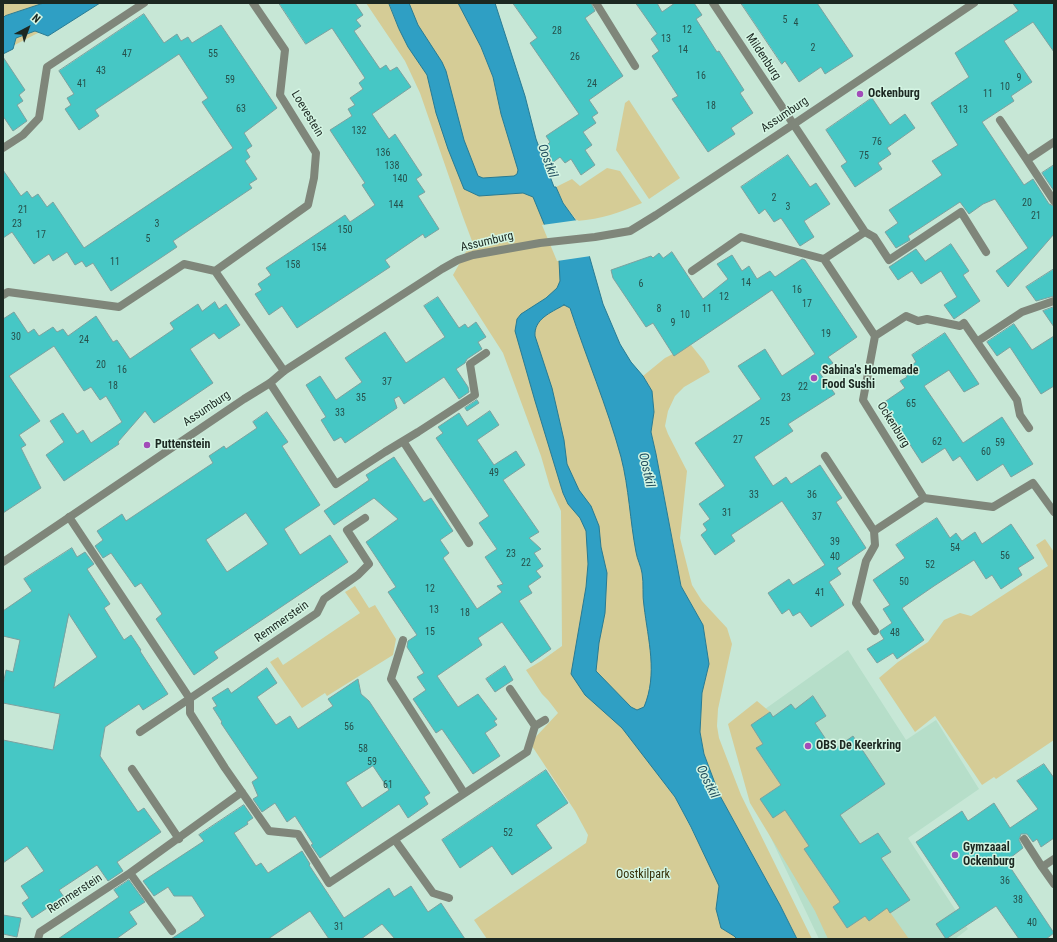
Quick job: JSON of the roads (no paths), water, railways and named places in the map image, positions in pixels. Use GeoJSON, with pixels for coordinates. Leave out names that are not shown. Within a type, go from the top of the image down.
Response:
{"type":"FeatureCollection","features":[{"type":"Feature","properties":{"kind":"street"},"geometry":{"type":"LineString","coordinates":[[3,148],[23,135],[39,118],[47,67],[144,3]]}},
{"type":"Feature","properties":{"kind":"street","name":"Loevestein"},"geometry":{"type":"LineString","coordinates":[[215,271],[308,206],[314,178],[316,153],[280,95],[285,50],[253,3]]}},
{"type":"Feature","properties":{"kind":"street"},"geometry":{"type":"LineString","coordinates":[[596,3],[635,66]]}},
{"type":"Feature","properties":{"kind":"street","name":"Mildenburg"},"geometry":{"type":"LineString","coordinates":[[712,3],[794,124]]}},
{"type":"Feature","properties":{"kind":"street","name":"Assumburg"},"geometry":{"type":"LineString","coordinates":[[3,562],[270,383],[284,371],[415,285],[451,264],[473,255],[540,243],[595,237],[630,231],[794,124],[974,3]]}},
{"type":"Feature","properties":{"kind":"street"},"geometry":{"type":"LineString","coordinates":[[1000,120],[1054,201]]}},
{"type":"Feature","properties":{"kind":"street"},"geometry":{"type":"LineString","coordinates":[[794,124],[865,232],[874,237],[889,260],[961,212],[986,252]]}},
{"type":"Feature","properties":{"kind":"street"},"geometry":{"type":"LineString","coordinates":[[1027,160],[1054,142]]}},
{"type":"Feature","properties":{"kind":"street"},"geometry":{"type":"LineString","coordinates":[[824,260],[865,232]]}},
{"type":"Feature","properties":{"kind":"street"},"geometry":{"type":"LineString","coordinates":[[692,271],[741,237],[824,260],[875,336],[906,316],[918,321],[927,319],[960,326],[964,323],[978,341],[1017,400],[1020,415],[1030,428]]}},
{"type":"Feature","properties":{"kind":"street"},"geometry":{"type":"LineString","coordinates":[[3,295],[8,292],[119,307],[184,264],[215,271],[284,371]]}},
{"type":"Feature","properties":{"kind":"street"},"geometry":{"type":"LineString","coordinates":[[978,341],[1022,312],[1054,301]]}},
{"type":"Feature","properties":{"kind":"street","name":"Ockenburg"},"geometry":{"type":"LineString","coordinates":[[875,336],[863,400],[924,498]]}},
{"type":"Feature","properties":{"kind":"street"},"geometry":{"type":"LineString","coordinates":[[270,383],[336,484],[475,394],[470,364],[486,353]]}},
{"type":"Feature","properties":{"kind":"street"},"geometry":{"type":"LineString","coordinates":[[403,441],[469,543]]}},
{"type":"Feature","properties":{"kind":"street"},"geometry":{"type":"LineString","coordinates":[[825,456],[874,531],[875,545],[866,561],[856,603],[875,631]]}},
{"type":"Feature","properties":{"kind":"street"},"geometry":{"type":"LineString","coordinates":[[874,531],[924,498],[993,507],[1033,483],[1054,512]]}},
{"type":"Feature","properties":{"kind":"street"},"geometry":{"type":"LineString","coordinates":[[69,517],[190,699],[190,713],[269,831],[298,834],[329,883],[527,752],[535,726],[545,720]]}},
{"type":"Feature","properties":{"kind":"street","name":"Remmerstein"},"geometry":{"type":"LineString","coordinates":[[140,732],[318,613],[324,599],[358,575],[369,564],[347,530],[365,518]]}},
{"type":"Feature","properties":{"kind":"street"},"geometry":{"type":"LineString","coordinates":[[403,640],[391,679],[464,793]]}},
{"type":"Feature","properties":{"kind":"street"},"geometry":{"type":"LineString","coordinates":[[510,689],[535,726]]}},
{"type":"Feature","properties":{"kind":"street"},"geometry":{"type":"LineString","coordinates":[[132,769],[179,839]]}},
{"type":"Feature","properties":{"kind":"street","name":"Remmerstein"},"geometry":{"type":"LineString","coordinates":[[38,939],[40,932],[130,873],[242,792]]}},
{"type":"Feature","properties":{"kind":"street"},"geometry":{"type":"LineString","coordinates":[[1024,839],[1054,884]]}},
{"type":"Feature","properties":{"kind":"street"},"geometry":{"type":"LineString","coordinates":[[395,840],[433,893],[449,898]]}},
{"type":"Feature","properties":{"kind":"street"},"geometry":{"type":"LineString","coordinates":[[1042,867],[1054,859]]}},
{"type":"Feature","properties":{"kind":"street"},"geometry":{"type":"LineString","coordinates":[[130,873],[172,930]]}},
{"type":"Feature","properties":{"kind":"water"},"geometry":{"type":"Polygon","coordinates":[[[44,3],[100,3],[48,36],[35,31],[16,38],[13,49],[3,54],[3,18],[44,3]]]}},
{"type":"Feature","properties":{"kind":"water","name":"Oostkil"},"geometry":{"type":"Polygon","coordinates":[[[389,3],[409,3],[418,25],[442,62],[446,71],[464,140],[478,176],[483,178],[514,176],[517,174],[518,170],[501,114],[493,77],[481,47],[458,3],[495,3],[525,96],[536,139],[554,187],[556,187],[563,203],[576,221],[589,255],[603,304],[620,344],[652,391],[654,412],[651,432],[681,586],[703,625],[709,664],[702,693],[700,732],[704,754],[719,794],[797,939],[737,939],[721,928],[716,909],[719,886],[675,797],[622,728],[585,695],[571,674],[586,587],[588,564],[586,531],[580,518],[568,504],[563,493],[515,331],[517,319],[521,314],[546,298],[557,288],[560,281],[559,260],[533,197],[523,193],[479,196],[464,189],[436,113],[427,75],[408,47],[389,3]],[[564,305],[544,317],[537,325],[535,336],[552,388],[564,440],[567,464],[579,490],[591,506],[599,526],[601,547],[607,573],[605,613],[599,643],[596,671],[631,707],[637,710],[644,707],[648,695],[651,670],[651,657],[643,602],[642,573],[636,552],[621,457],[570,308],[564,305]]]}},
{"type":"Feature","properties":{"kind":"place","name":"Ockenburg"},"geometry":{"type":"Point","coordinates":[860,94]}},
{"type":"Feature","properties":{"kind":"place","name":"Sabina's Homemade Food Sushi"},"geometry":{"type":"Point","coordinates":[814,378]}},
{"type":"Feature","properties":{"kind":"place","name":"Puttenstein"},"geometry":{"type":"Point","coordinates":[147,445]}},
{"type":"Feature","properties":{"kind":"place","name":"OBS De Keerkring"},"geometry":{"type":"Point","coordinates":[808,746]}},
{"type":"Feature","properties":{"kind":"place","name":"Gymzaaal Ockenburg"},"geometry":{"type":"Point","coordinates":[955,855]}},
{"type":"Feature","properties":{"kind":"park label","name":"Oostkilpark"},"geometry":{"type":"Point","coordinates":[643,875]}}]}
